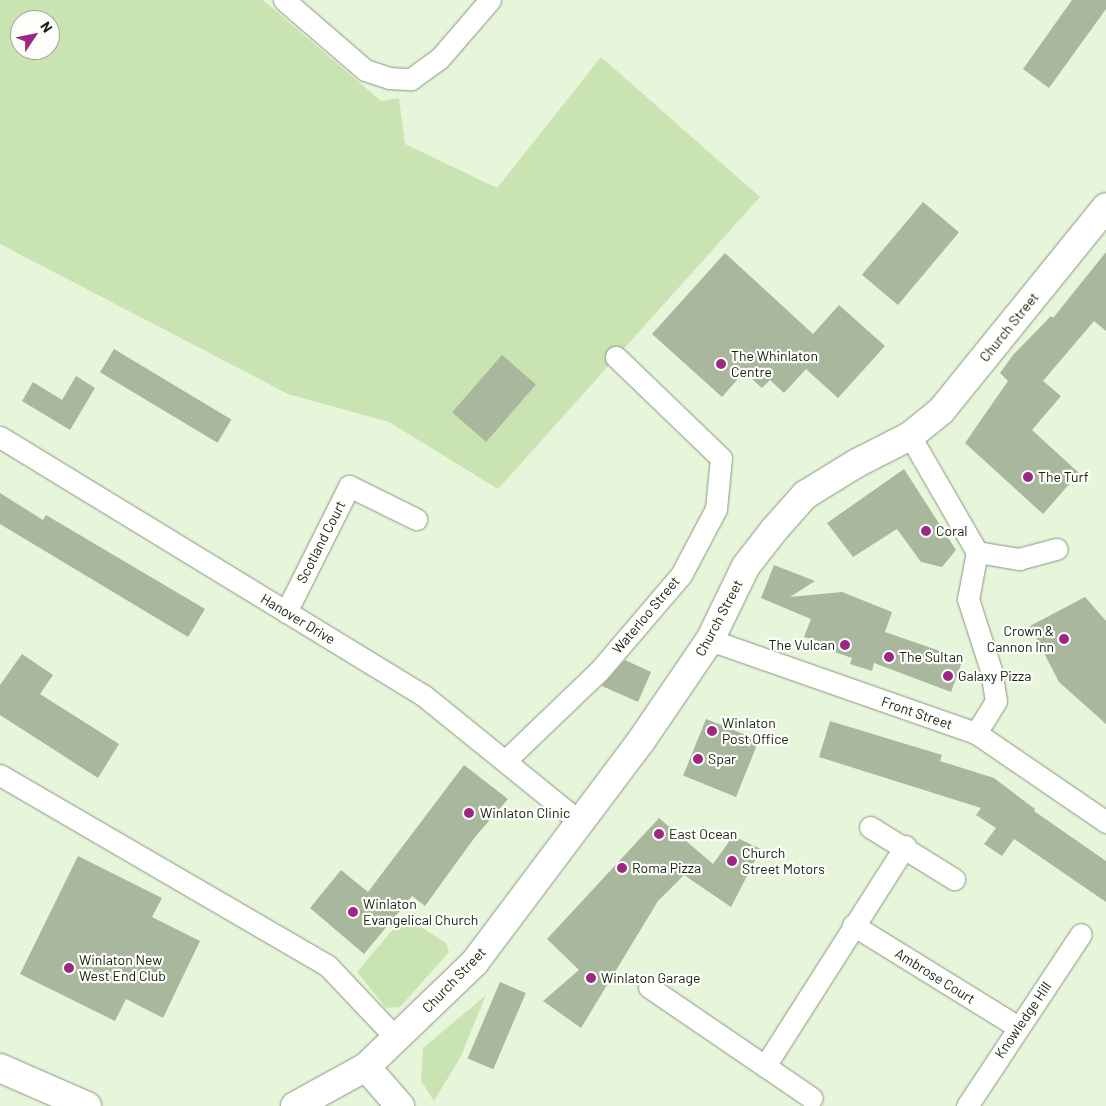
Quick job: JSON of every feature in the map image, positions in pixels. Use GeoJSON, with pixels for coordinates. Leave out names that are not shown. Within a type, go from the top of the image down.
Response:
{"type":"FeatureCollection","features":[{"type":"Feature","properties":{"kind":"street"},"geometry":{"type":"LineString","coordinates":[[284,0],[365,70],[389,78],[411,79],[439,59],[490,0]]}},
{"type":"Feature","properties":{"kind":"street","name":"Church Street"},"geometry":{"type":"LineString","coordinates":[[296,1106],[366,1067],[475,962],[641,741],[710,640],[746,566],[805,495],[857,463],[910,436],[941,411],[1106,207]]}},
{"type":"Feature","properties":{"kind":"street","name":"Waterloo Street"},"geometry":{"type":"LineString","coordinates":[[505,761],[599,671],[681,575],[716,509],[721,458],[616,357]]}},
{"type":"Feature","properties":{"kind":"street"},"geometry":{"type":"LineString","coordinates":[[910,436],[977,552],[968,599],[991,670],[996,701],[976,733]]}},
{"type":"Feature","properties":{"kind":"street","name":"Hanover Drive"},"geometry":{"type":"LineString","coordinates":[[0,437],[423,695],[580,822]]}},
{"type":"Feature","properties":{"kind":"street","name":"Scotland Court"},"geometry":{"type":"LineString","coordinates":[[286,612],[349,486],[416,519]]}},
{"type":"Feature","properties":{"kind":"street"},"geometry":{"type":"LineString","coordinates":[[977,552],[1019,559],[1057,549]]}},
{"type":"Feature","properties":{"kind":"street","name":"Front Street"},"geometry":{"type":"LineString","coordinates":[[710,640],[976,733],[1106,822]]}},
{"type":"Feature","properties":{"kind":"street"},"geometry":{"type":"LineString","coordinates":[[0,775],[327,965],[396,1038]]}},
{"type":"Feature","properties":{"kind":"street"},"geometry":{"type":"LineString","coordinates":[[870,827],[905,846],[954,879]]}},
{"type":"Feature","properties":{"kind":"street"},"geometry":{"type":"LineString","coordinates":[[765,1066],[905,846]]}},
{"type":"Feature","properties":{"kind":"street","name":"Ambrose Court"},"geometry":{"type":"LineString","coordinates":[[854,925],[1018,1027]]}},
{"type":"Feature","properties":{"kind":"street","name":"Knowledge Hill"},"geometry":{"type":"LineString","coordinates":[[967,1106],[1080,934]]}},
{"type":"Feature","properties":{"kind":"street"},"geometry":{"type":"LineString","coordinates":[[649,987],[812,1098]]}},
{"type":"Feature","properties":{"kind":"street"},"geometry":{"type":"LineString","coordinates":[[366,1067],[400,1106]]}},
{"type":"Feature","properties":{"kind":"street"},"geometry":{"type":"LineString","coordinates":[[0,1068],[87,1106]]}},
{"type":"Feature","properties":{"kind":"green space"},"geometry":{"type":"Polygon","coordinates":[[[0,0],[263,0],[381,101],[399,98],[405,144],[497,188],[601,57],[760,197],[498,489],[389,422],[288,394],[0,244],[0,0]]]}},
{"type":"Feature","properties":{"kind":"green space"},"geometry":{"type":"Polygon","coordinates":[[[404,916],[446,943],[449,952],[400,1007],[386,1008],[357,972],[404,916]]]}},
{"type":"Feature","properties":{"kind":"green space"},"geometry":{"type":"Polygon","coordinates":[[[486,995],[460,1058],[434,1101],[421,1081],[423,1048],[486,995]]]}},
{"type":"Feature","properties":{"kind":"building"},"geometry":{"type":"Polygon","coordinates":[[[1072,0],[1106,0],[1106,9],[1049,88],[1023,69],[1072,0]]]}},
{"type":"Feature","properties":{"kind":"building"},"geometry":{"type":"Polygon","coordinates":[[[923,202],[959,232],[898,305],[862,275],[923,202]]]}},
{"type":"Feature","properties":{"kind":"building"},"geometry":{"type":"Polygon","coordinates":[[[1106,252],[1106,331],[1094,321],[1043,381],[1061,396],[1032,430],[1079,473],[1043,514],[965,443],[1008,381],[1000,373],[1013,355],[1051,316],[1053,318],[1106,252]]]}},
{"type":"Feature","properties":{"kind":"building"},"geometry":{"type":"Polygon","coordinates":[[[725,253],[813,334],[839,305],[885,346],[838,398],[806,369],[784,393],[770,380],[762,388],[744,372],[722,397],[652,334],[725,253]]]}},
{"type":"Feature","properties":{"kind":"building"},"geometry":{"type":"Polygon","coordinates":[[[114,349],[231,420],[218,443],[100,372],[114,349]]]}},
{"type":"Feature","properties":{"kind":"building"},"geometry":{"type":"Polygon","coordinates":[[[502,355],[536,385],[486,442],[452,412],[502,355]]]}},
{"type":"Feature","properties":{"kind":"building"},"geometry":{"type":"Polygon","coordinates":[[[76,376],[95,388],[70,430],[22,401],[33,382],[62,400],[76,376]]]}},
{"type":"Feature","properties":{"kind":"building"},"geometry":{"type":"Polygon","coordinates":[[[904,469],[956,550],[942,567],[921,562],[897,529],[853,557],[827,523],[904,469]]]}},
{"type":"Feature","properties":{"kind":"building"},"geometry":{"type":"Polygon","coordinates":[[[0,493],[43,520],[46,515],[205,609],[188,637],[0,524],[0,493]]]}},
{"type":"Feature","properties":{"kind":"building"},"geometry":{"type":"Polygon","coordinates":[[[774,565],[815,581],[790,597],[842,592],[892,612],[885,632],[963,659],[951,692],[874,663],[872,671],[850,664],[852,658],[829,650],[829,644],[804,637],[811,619],[761,598],[774,565]]]}},
{"type":"Feature","properties":{"kind":"building"},"geometry":{"type":"Polygon","coordinates":[[[1085,597],[1106,621],[1106,724],[1059,682],[1030,626],[1085,597]]]}},
{"type":"Feature","properties":{"kind":"building"},"geometry":{"type":"Polygon","coordinates":[[[22,654],[53,675],[40,694],[119,744],[98,778],[0,715],[0,685],[22,654]]]}},
{"type":"Feature","properties":{"kind":"building"},"geometry":{"type":"Polygon","coordinates":[[[625,660],[651,672],[638,702],[602,686],[625,660]]]}},
{"type":"Feature","properties":{"kind":"building"},"geometry":{"type":"Polygon","coordinates":[[[706,719],[759,740],[736,797],[683,776],[706,719]]]}},
{"type":"Feature","properties":{"kind":"building"},"geometry":{"type":"Polygon","coordinates":[[[830,721],[942,755],[940,761],[994,778],[1035,809],[1034,811],[1106,861],[1106,902],[1014,839],[1002,856],[984,844],[996,828],[976,815],[981,808],[819,757],[830,721]]]}},
{"type":"Feature","properties":{"kind":"building"},"geometry":{"type":"Polygon","coordinates":[[[464,765],[508,799],[475,837],[425,906],[412,896],[364,954],[310,908],[341,870],[368,892],[464,765]]]}},
{"type":"Feature","properties":{"kind":"building"},"geometry":{"type":"Polygon","coordinates":[[[659,818],[713,864],[733,836],[761,849],[731,907],[684,875],[658,901],[581,1028],[543,1001],[579,970],[547,939],[659,818]]]}},
{"type":"Feature","properties":{"kind":"building"},"geometry":{"type":"Polygon","coordinates":[[[78,856],[162,898],[152,917],[200,941],[163,1018],[126,999],[115,1021],[20,974],[78,856]]]}},
{"type":"Feature","properties":{"kind":"building"},"geometry":{"type":"Polygon","coordinates":[[[500,982],[526,993],[493,1069],[468,1058],[500,982]]]}},
{"type":"Feature","properties":{"kind":"place","name":"The Whinlaton Centre"},"geometry":{"type":"Point","coordinates":[721,364]}},
{"type":"Feature","properties":{"kind":"place","name":"The Turf"},"geometry":{"type":"Point","coordinates":[1028,477]}},
{"type":"Feature","properties":{"kind":"place","name":"Coral"},"geometry":{"type":"Point","coordinates":[926,531]}},
{"type":"Feature","properties":{"kind":"place","name":"Crown & Cannon Inn"},"geometry":{"type":"Point","coordinates":[1064,639]}},
{"type":"Feature","properties":{"kind":"place","name":"The Vulcan"},"geometry":{"type":"Point","coordinates":[845,645]}},
{"type":"Feature","properties":{"kind":"place","name":"The Sultan"},"geometry":{"type":"Point","coordinates":[889,657]}},
{"type":"Feature","properties":{"kind":"place","name":"Galaxy Pizza"},"geometry":{"type":"Point","coordinates":[948,676]}},
{"type":"Feature","properties":{"kind":"place","name":"Winlaton Post Office"},"geometry":{"type":"Point","coordinates":[712,731]}},
{"type":"Feature","properties":{"kind":"place","name":"Spar"},"geometry":{"type":"Point","coordinates":[698,759]}},
{"type":"Feature","properties":{"kind":"place","name":"Winlaton Clinic"},"geometry":{"type":"Point","coordinates":[469,813]}},
{"type":"Feature","properties":{"kind":"place","name":"East Ocean"},"geometry":{"type":"Point","coordinates":[659,834]}},
{"type":"Feature","properties":{"kind":"place","name":"Church Street Motors"},"geometry":{"type":"Point","coordinates":[732,861]}},
{"type":"Feature","properties":{"kind":"place","name":"Roma Pizza"},"geometry":{"type":"Point","coordinates":[622,868]}},
{"type":"Feature","properties":{"kind":"place","name":"Winlaton Evangelical Church"},"geometry":{"type":"Point","coordinates":[353,912]}},
{"type":"Feature","properties":{"kind":"place","name":"Winlaton New West End Club"},"geometry":{"type":"Point","coordinates":[69,968]}},
{"type":"Feature","properties":{"kind":"place","name":"Winlaton Garage"},"geometry":{"type":"Point","coordinates":[591,978]}}]}
